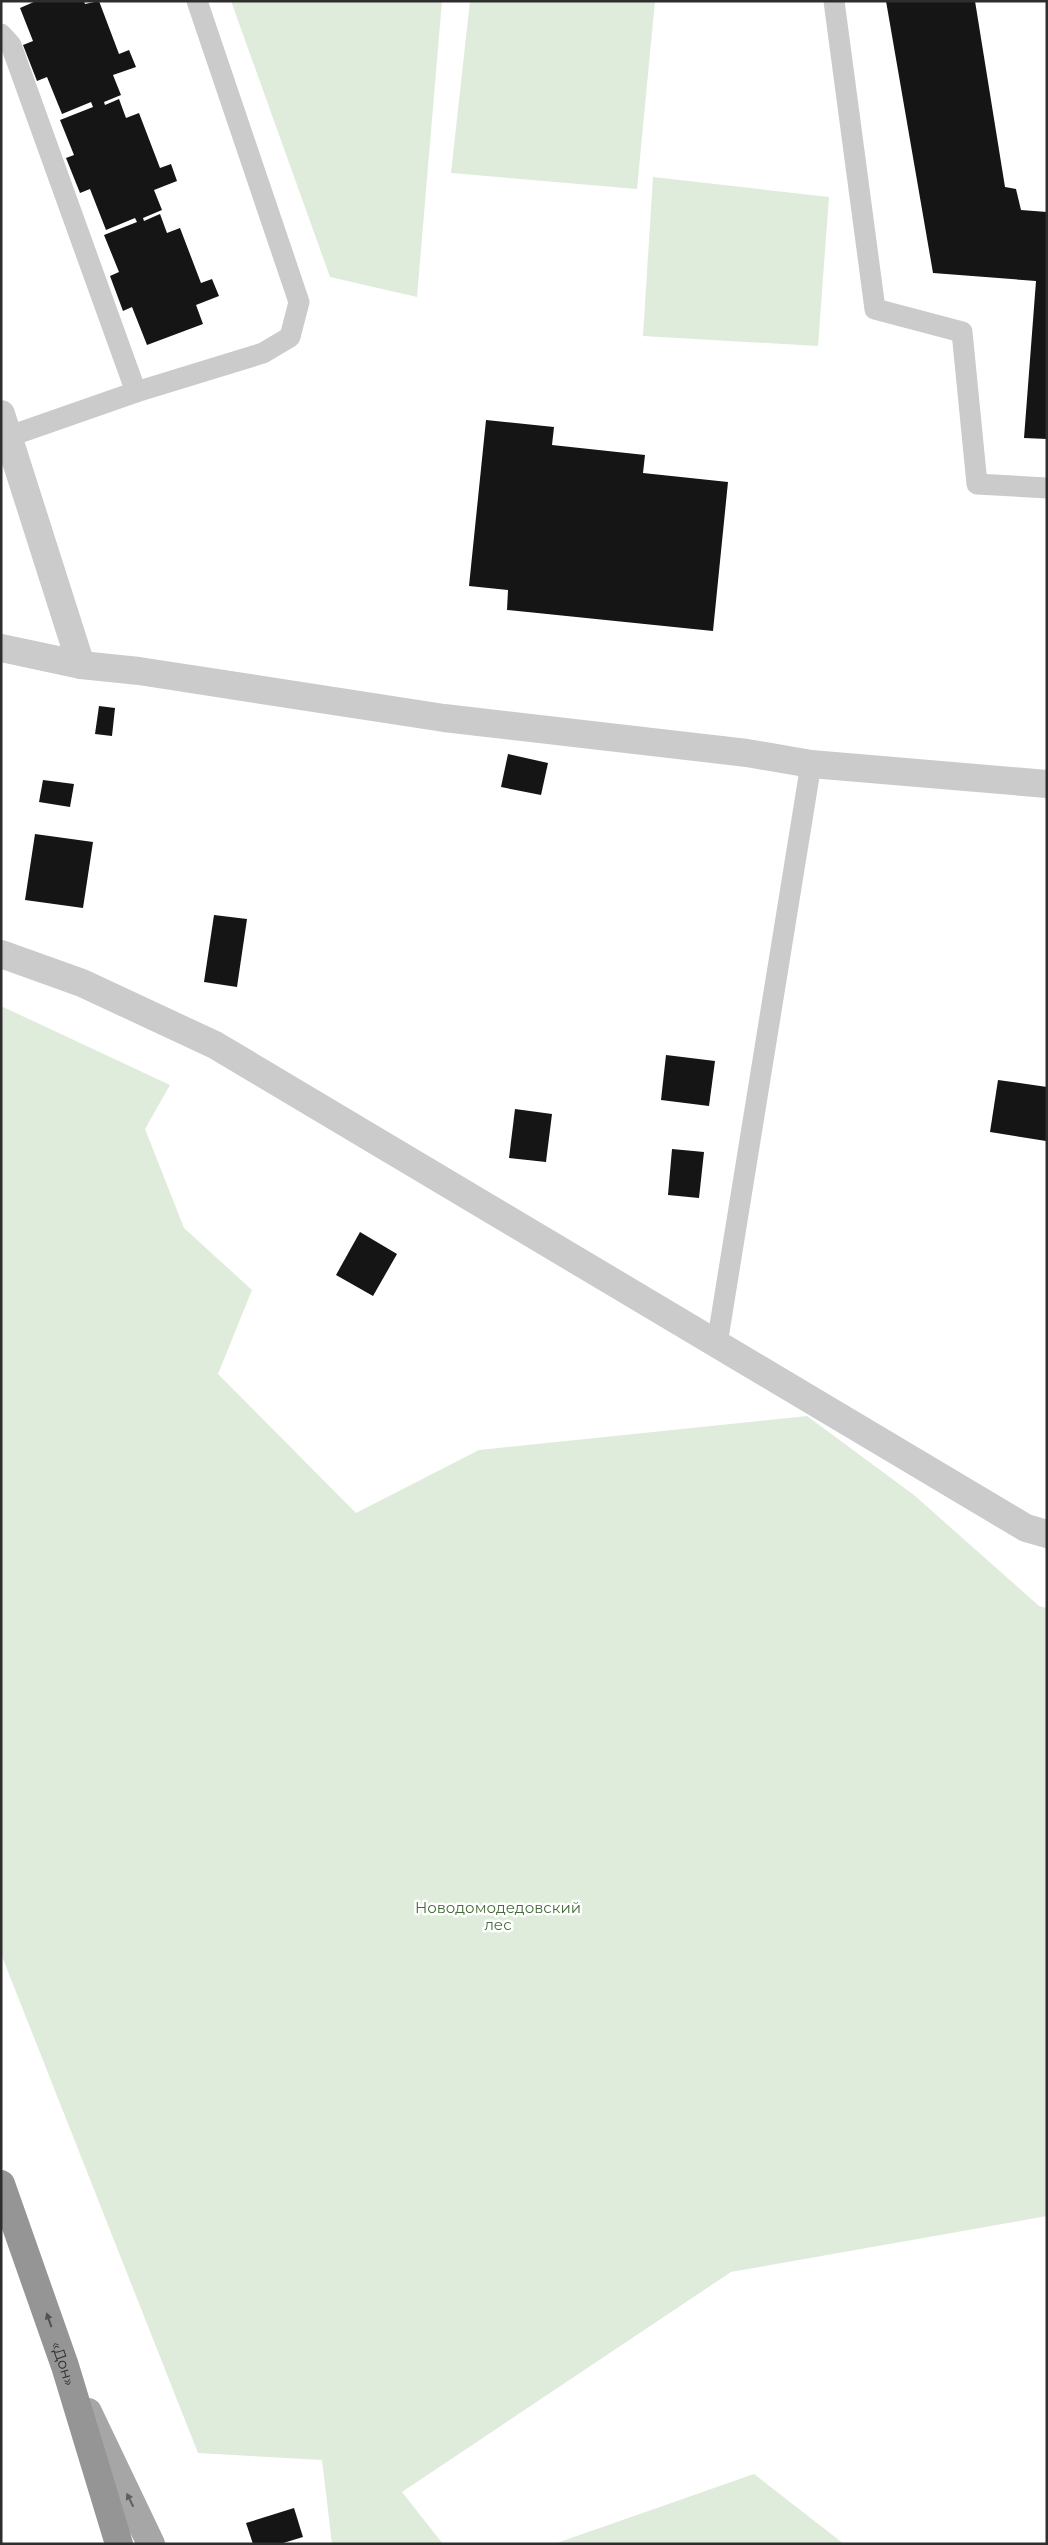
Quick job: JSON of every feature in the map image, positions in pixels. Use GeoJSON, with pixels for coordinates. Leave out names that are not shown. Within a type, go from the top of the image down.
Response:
{"type":"FeatureCollection","features":[{"type":"Feature","properties":{"kind":"highway","name":"«Дон»"},"geometry":{"type":"LineString","coordinates":[[1,2184],[65,2366],[119,2544]]}},
{"type":"Feature","properties":{"kind":"main road"},"geometry":{"type":"LineString","coordinates":[[65,2366],[151,2544]]}},
{"type":"Feature","properties":{"kind":"street"},"geometry":{"type":"LineString","coordinates":[[6,425],[81,664]]}},
{"type":"Feature","properties":{"kind":"street"},"geometry":{"type":"LineString","coordinates":[[1,648],[81,664],[139,671],[444,718],[747,753],[811,764],[1047,784]]}},
{"type":"Feature","properties":{"kind":"street"},"geometry":{"type":"LineString","coordinates":[[1,954],[82,983],[215,1045],[1026,1528],[1047,1534]]}},
{"type":"Feature","properties":{"kind":"lane"},"geometry":{"type":"LineString","coordinates":[[6,425],[136,392],[263,353],[290,337],[299,302],[196,1]]}},
{"type":"Feature","properties":{"kind":"lane"},"geometry":{"type":"LineString","coordinates":[[834,1],[875,310],[962,332],[977,484],[1047,488]]}},
{"type":"Feature","properties":{"kind":"lane"},"geometry":{"type":"LineString","coordinates":[[1,34],[11,45],[136,392]]}},
{"type":"Feature","properties":{"kind":"lane"},"geometry":{"type":"LineString","coordinates":[[717,1344],[811,764]]}},
{"type":"Feature","properties":{"kind":"green space"},"geometry":{"type":"Polygon","coordinates":[[[231,1],[442,1],[417,297],[330,277],[231,1]]]}},
{"type":"Feature","properties":{"kind":"green space"},"geometry":{"type":"Polygon","coordinates":[[[470,1],[655,1],[637,189],[451,173],[470,1]]]}},
{"type":"Feature","properties":{"kind":"green space"},"geometry":{"type":"Polygon","coordinates":[[[653,177],[829,197],[818,346],[643,336],[653,177]]]}},
{"type":"Feature","properties":{"kind":"green space","name":"Новодомодедовский лес"},"geometry":{"type":"Polygon","coordinates":[[[1,1006],[170,1085],[145,1129],[184,1228],[252,1290],[218,1374],[356,1513],[479,1450],[807,1416],[914,1495],[1039,1606],[1047,1608],[1047,2216],[731,2272],[402,2492],[443,2544],[332,2544],[322,2460],[198,2453],[1,1954],[1,1006]]]}},
{"type":"Feature","properties":{"kind":"green space"},"geometry":{"type":"Polygon","coordinates":[[[754,2474],[844,2544],[554,2544],[754,2474]]]}},
{"type":"Feature","properties":{"kind":"building"},"geometry":{"type":"Polygon","coordinates":[[[36,1],[84,1],[85,4],[99,1],[119,54],[129,50],[136,67],[113,75],[121,95],[104,102],[105,105],[119,99],[126,118],[139,113],[160,168],[171,164],[177,181],[154,190],[162,210],[143,218],[144,221],[160,214],[167,233],[180,228],[201,283],[212,279],[219,296],[196,305],[203,324],[147,345],[132,307],[123,311],[110,276],[119,272],[104,235],[137,222],[135,218],[106,230],[90,189],[80,193],[66,158],[74,155],[60,120],[93,107],[91,102],[62,114],[47,77],[37,81],[23,45],[33,41],[20,8],[36,1]]]}},
{"type":"Feature","properties":{"kind":"building"},"geometry":{"type":"Polygon","coordinates":[[[886,1],[975,1],[1005,187],[1016,189],[1021,210],[1047,212],[1047,439],[1024,438],[1036,281],[933,273],[886,1]]]}},
{"type":"Feature","properties":{"kind":"building"},"geometry":{"type":"Polygon","coordinates":[[[486,420],[554,427],[552,445],[645,455],[643,473],[728,482],[713,631],[507,610],[508,590],[469,586],[486,420]]]}},
{"type":"Feature","properties":{"kind":"building"},"geometry":{"type":"Polygon","coordinates":[[[99,706],[115,708],[112,736],[95,734],[99,706]]]}},
{"type":"Feature","properties":{"kind":"building"},"geometry":{"type":"Polygon","coordinates":[[[508,754],[548,763],[541,795],[501,787],[508,754]]]}},
{"type":"Feature","properties":{"kind":"building"},"geometry":{"type":"Polygon","coordinates":[[[43,780],[74,784],[70,807],[39,802],[43,780]]]}},
{"type":"Feature","properties":{"kind":"building"},"geometry":{"type":"Polygon","coordinates":[[[35,834],[93,842],[83,908],[25,900],[35,834]]]}},
{"type":"Feature","properties":{"kind":"building"},"geometry":{"type":"Polygon","coordinates":[[[214,915],[247,919],[237,987],[204,982],[214,915]]]}},
{"type":"Feature","properties":{"kind":"building"},"geometry":{"type":"Polygon","coordinates":[[[666,1055],[715,1061],[709,1106],[661,1100],[666,1055]]]}},
{"type":"Feature","properties":{"kind":"building"},"geometry":{"type":"Polygon","coordinates":[[[998,1080],[1047,1087],[1046,1141],[990,1132],[998,1080]]]}},
{"type":"Feature","properties":{"kind":"building"},"geometry":{"type":"Polygon","coordinates":[[[515,1109],[552,1114],[546,1162],[509,1158],[515,1109]]]}},
{"type":"Feature","properties":{"kind":"building"},"geometry":{"type":"Polygon","coordinates":[[[672,1149],[704,1152],[699,1198],[668,1195],[672,1149]]]}},
{"type":"Feature","properties":{"kind":"building"},"geometry":{"type":"Polygon","coordinates":[[[360,1232],[397,1254],[373,1296],[336,1275],[360,1232]]]}},
{"type":"Feature","properties":{"kind":"building"},"geometry":{"type":"Polygon","coordinates":[[[294,2508],[303,2537],[280,2544],[253,2544],[246,2523],[294,2508]]]}}]}
